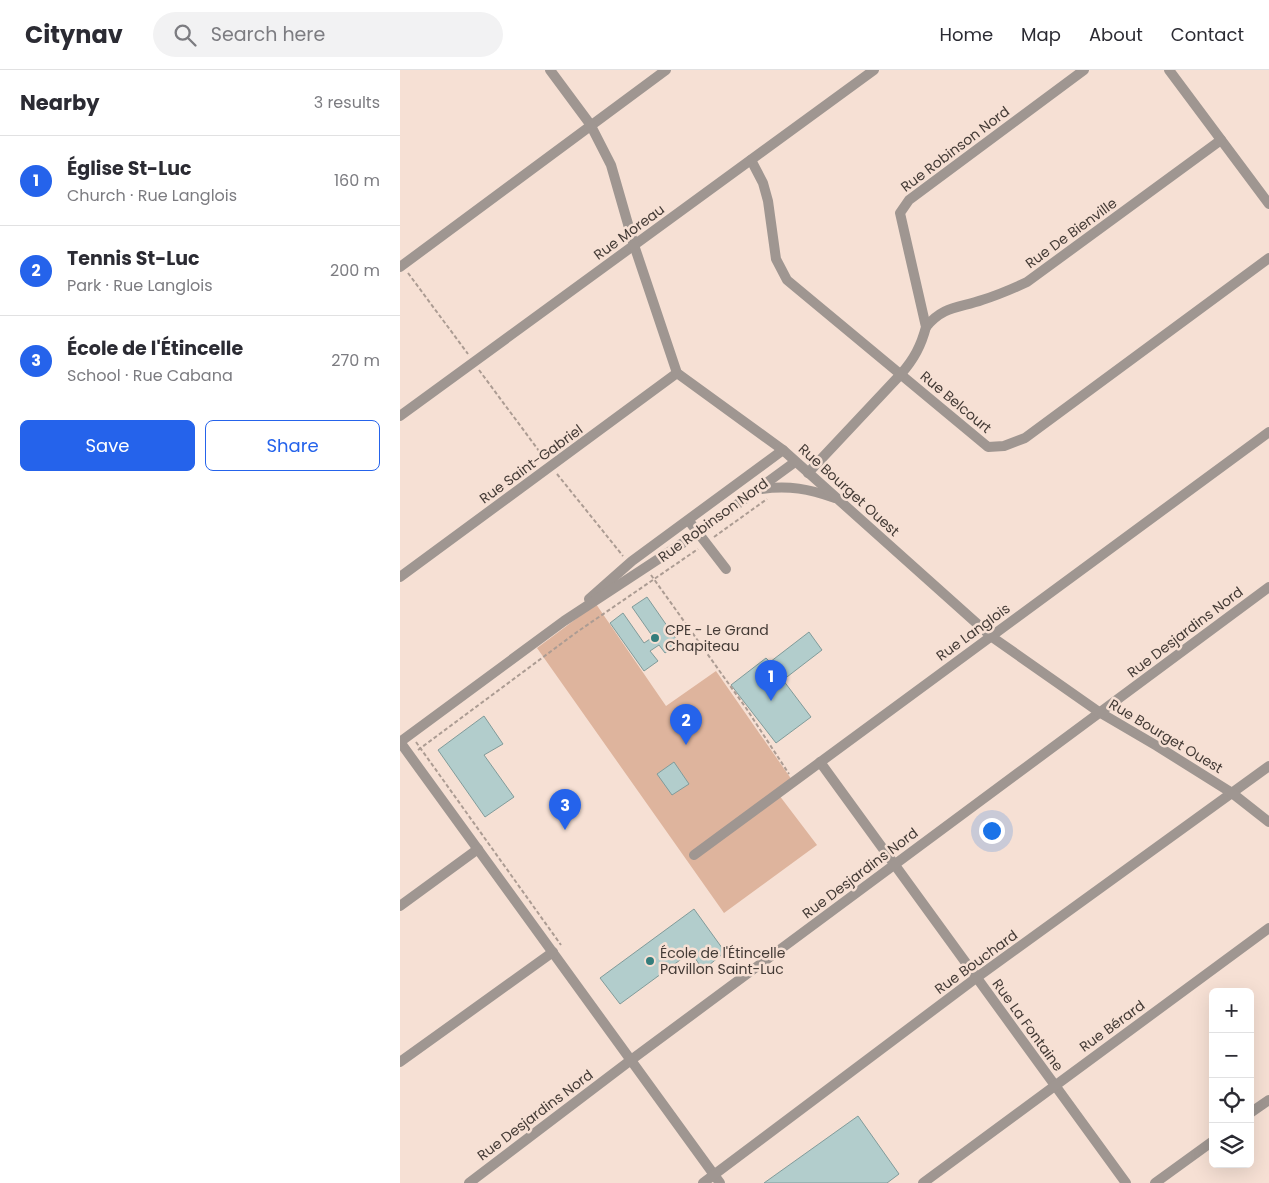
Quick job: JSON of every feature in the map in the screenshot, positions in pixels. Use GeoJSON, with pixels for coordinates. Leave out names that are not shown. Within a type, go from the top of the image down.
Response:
{"type":"FeatureCollection","features":[{"type":"Feature","properties":{"kind":"street"},"geometry":{"type":"LineString","coordinates":[[550,70],[590,124],[611,165],[634,245],[677,373]]}},
{"type":"Feature","properties":{"kind":"street"},"geometry":{"type":"LineString","coordinates":[[401,266],[590,124],[666,70]]}},
{"type":"Feature","properties":{"kind":"street","name":"Rue Moreau"},"geometry":{"type":"LineString","coordinates":[[400,416],[874,70]]}},
{"type":"Feature","properties":{"kind":"street","name":"Rue Robinson Nord"},"geometry":{"type":"LineString","coordinates":[[926,327],[900,213],[909,200],[1084,70]]}},
{"type":"Feature","properties":{"kind":"street"},"geometry":{"type":"LineString","coordinates":[[1169,70],[1269,204]]}},
{"type":"Feature","properties":{"kind":"street","name":"Rue De Bienville"},"geometry":{"type":"LineString","coordinates":[[926,327],[936,315],[955,307],[1003,294],[1026,282],[1221,140]]}},
{"type":"Feature","properties":{"kind":"street","name":"Rue Belcourt"},"geometry":{"type":"LineString","coordinates":[[751,160],[768,201],[776,258],[787,280],[988,447],[1004,446],[1026,438],[1269,258]]}},
{"type":"Feature","properties":{"kind":"street"},"geometry":{"type":"LineString","coordinates":[[808,473],[915,358],[926,327]]}},
{"type":"Feature","properties":{"kind":"street","name":"Rue Bourget Ouest"},"geometry":{"type":"LineString","coordinates":[[677,373],[783,450],[992,637],[1099,712],[1232,793],[1269,822]]}},
{"type":"Feature","properties":{"kind":"street","name":"Rue Saint-Gabriel"},"geometry":{"type":"LineString","coordinates":[[400,577],[677,373]]}},
{"type":"Feature","properties":{"kind":"street","name":"Rue Langlois"},"geometry":{"type":"LineString","coordinates":[[694,855],[1269,432]]}},
{"type":"Feature","properties":{"kind":"street","name":"Rue Robinson Nord"},"geometry":{"type":"LineString","coordinates":[[564,621],[632,562],[783,450]]}},
{"type":"Feature","properties":{"kind":"street","name":"Rue Robinson Nord"},"geometry":{"type":"LineString","coordinates":[[400,742],[564,621],[647,568],[795,462]]}},
{"type":"Feature","properties":{"kind":"street"},"geometry":{"type":"LineString","coordinates":[[758,490],[783,486],[804,488],[835,498]]}},
{"type":"Feature","properties":{"kind":"street"},"geometry":{"type":"LineString","coordinates":[[689,520],[726,569]]}},
{"type":"Feature","properties":{"kind":"street","name":"Rue Desjardins Nord"},"geometry":{"type":"LineString","coordinates":[[469,1183],[631,1060],[1269,587]]}},
{"type":"Feature","properties":{"kind":"street"},"geometry":{"type":"LineString","coordinates":[[400,742],[717,1179]]}},
{"type":"Feature","properties":{"kind":"street","name":"Rue La Fontaine"},"geometry":{"type":"LineString","coordinates":[[820,762],[1126,1183]]}},
{"type":"Feature","properties":{"kind":"street","name":"Rue Bouchard"},"geometry":{"type":"LineString","coordinates":[[703,1183],[717,1179],[976,978],[1269,766]]}},
{"type":"Feature","properties":{"kind":"street"},"geometry":{"type":"LineString","coordinates":[[400,906],[478,849]]}},
{"type":"Feature","properties":{"kind":"street","name":"Rue Bérard"},"geometry":{"type":"LineString","coordinates":[[923,1183],[1269,928]]}},
{"type":"Feature","properties":{"kind":"street"},"geometry":{"type":"LineString","coordinates":[[400,1062],[553,952]]}},
{"type":"Feature","properties":{"kind":"street"},"geometry":{"type":"LineString","coordinates":[[1254,1110],[1269,1100]]}},
{"type":"Feature","properties":{"kind":"street"},"geometry":{"type":"LineString","coordinates":[[1155,1183],[1209,1144]]}},
{"type":"Feature","properties":{"kind":"path"},"geometry":{"type":"LineString","coordinates":[[401,266],[550,466],[620,554],[632,562]]}},
{"type":"Feature","properties":{"kind":"path","name":"Rue Robinson Nord"},"geometry":{"type":"LineString","coordinates":[[410,756],[577,632],[706,543],[783,486]]}},
{"type":"Feature","properties":{"kind":"path"},"geometry":{"type":"LineString","coordinates":[[647,568],[746,708],[794,781]]}},
{"type":"Feature","properties":{"kind":"path"},"geometry":{"type":"LineString","coordinates":[[410,734],[562,944],[553,952]]}},
{"type":"Feature","properties":{"kind":"shaded area"},"geometry":{"type":"Polygon","coordinates":[[[596,604],[666,706],[716,671],[794,783],[779,795],[817,845],[724,913],[537,648],[596,604]]]}},
{"type":"Feature","properties":{"kind":"building"},"geometry":{"type":"Polygon","coordinates":[[[647,597],[679,643],[665,653],[659,645],[650,651],[658,661],[644,671],[610,623],[623,613],[644,643],[653,637],[632,607],[647,597]]]}},
{"type":"Feature","properties":{"kind":"building"},"geometry":{"type":"Polygon","coordinates":[[[809,632],[822,650],[783,680],[811,717],[776,743],[731,685],[766,658],[770,662],[809,632]]]}},
{"type":"Feature","properties":{"kind":"building"},"geometry":{"type":"Polygon","coordinates":[[[484,716],[503,744],[484,755],[514,797],[485,817],[438,750],[484,716]]]}},
{"type":"Feature","properties":{"kind":"building"},"geometry":{"type":"Polygon","coordinates":[[[674,762],[689,784],[672,795],[657,774],[674,762]]]}},
{"type":"Feature","properties":{"kind":"building","name":"École de l'Étincelle Pavillon Saint-Luc"},"geometry":{"type":"Polygon","coordinates":[[[694,909],[725,952],[703,970],[691,952],[620,1004],[600,978],[694,909]]]}},
{"type":"Feature","properties":{"kind":"building"},"geometry":{"type":"Polygon","coordinates":[[[858,1116],[899,1174],[887,1183],[764,1183],[858,1116]]]}},
{"type":"Feature","properties":{"kind":"place","name":"CPE - Le Grand Chapiteau"},"geometry":{"type":"Point","coordinates":[655,638]}},
{"type":"Feature","properties":{"kind":"place","name":"Église St-Luc"},"geometry":{"type":"Point","coordinates":[771,701]}},
{"type":"Feature","properties":{"kind":"place","name":"Tennis St-Luc"},"geometry":{"type":"Point","coordinates":[686,745]}},
{"type":"Feature","properties":{"kind":"place","name":"École de l'Étincelle"},"geometry":{"type":"Point","coordinates":[565,830]}},
{"type":"Feature","properties":{"kind":"place","name":"École de l'Étincelle Pavillon Saint-Luc"},"geometry":{"type":"Point","coordinates":[650,961]}}]}
